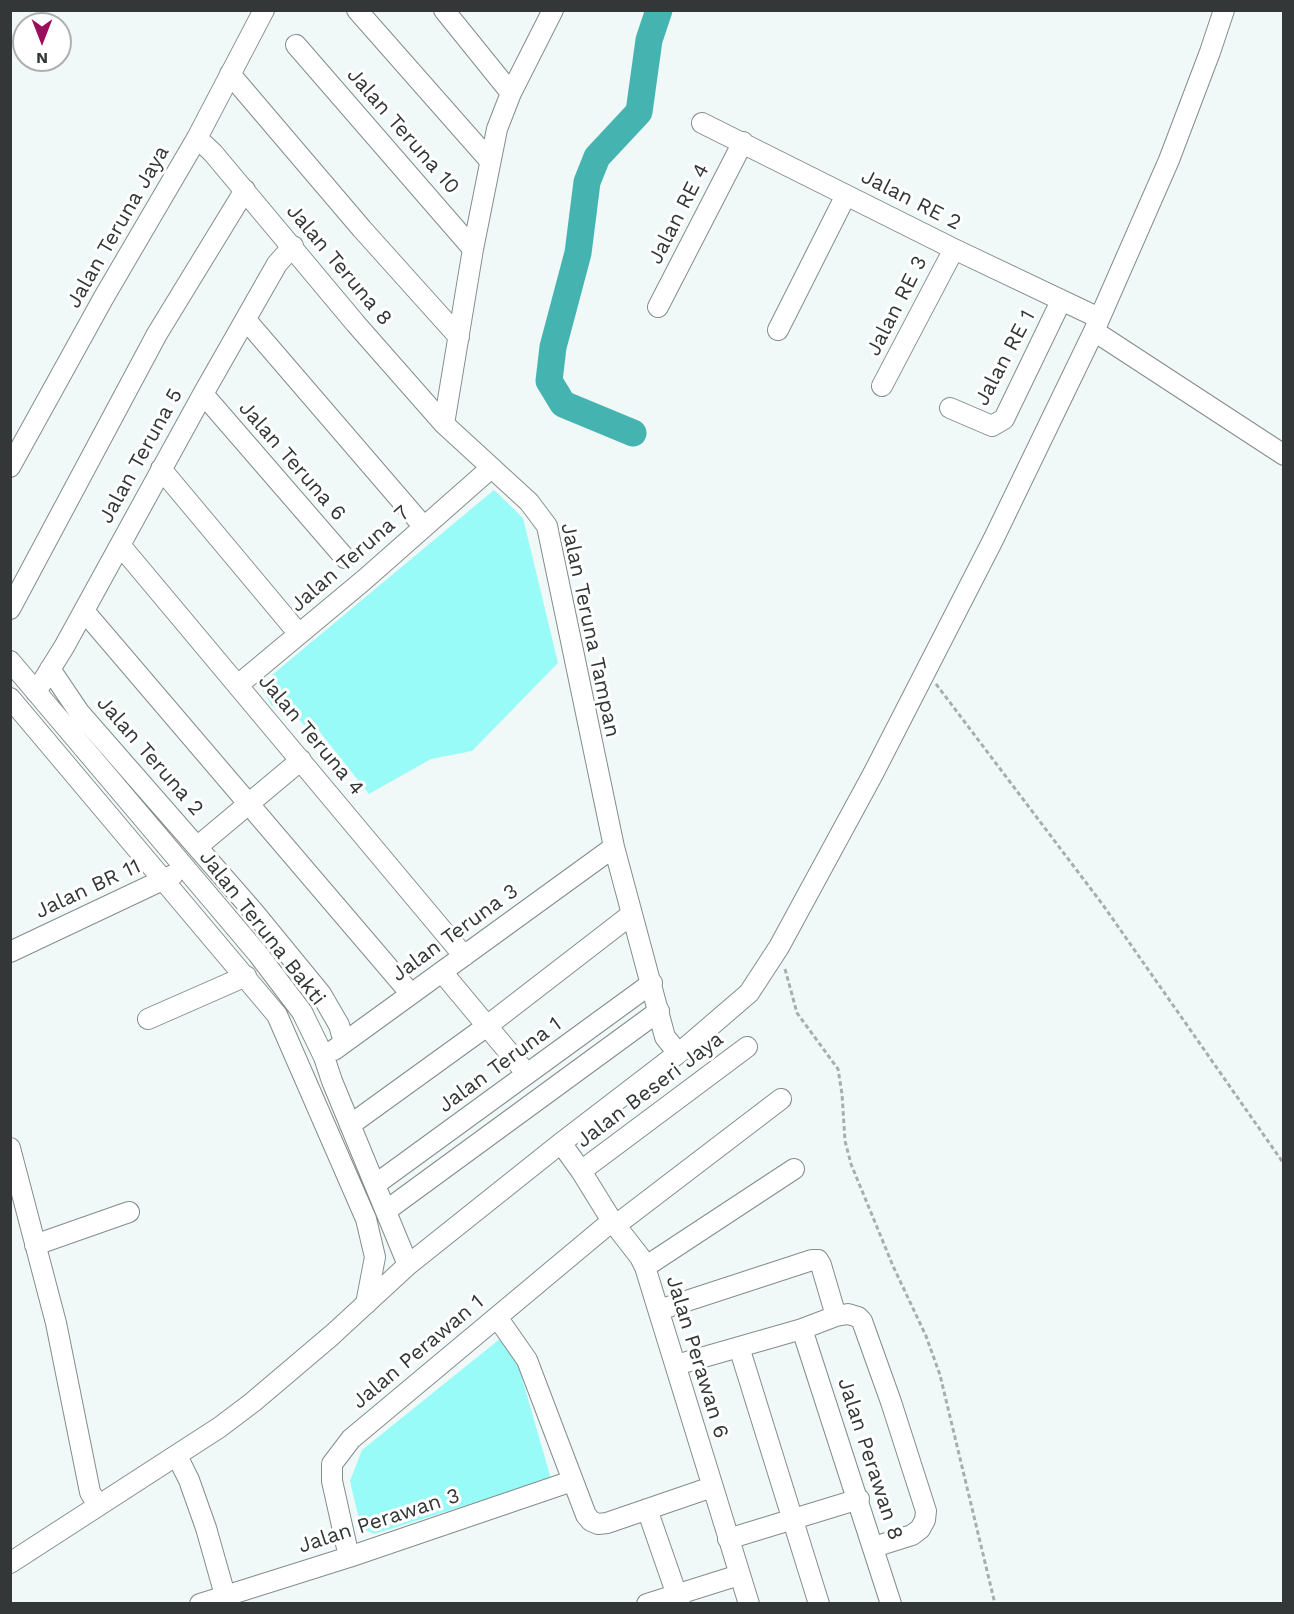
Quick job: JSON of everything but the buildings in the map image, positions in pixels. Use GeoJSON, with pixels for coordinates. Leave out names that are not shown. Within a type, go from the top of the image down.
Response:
{"type":"FeatureCollection","features":[{"type":"Feature","properties":{"kind":"street","name":"Jalan Teruna Jaya"},"geometry":{"type":"LineString","coordinates":[[10,467],[104,297],[197,138],[264,10]]}},
{"type":"Feature","properties":{"kind":"street"},"geometry":{"type":"LineString","coordinates":[[357,10],[490,161]]}},
{"type":"Feature","properties":{"kind":"street"},"geometry":{"type":"LineString","coordinates":[[444,10],[511,93]]}},
{"type":"Feature","properties":{"kind":"street"},"geometry":{"type":"LineString","coordinates":[[10,1563],[177,1456],[253,1402],[408,1265],[730,1012],[749,993],[779,947],[873,774],[993,540],[1096,324],[1172,151],[1224,10]]}},
{"type":"Feature","properties":{"kind":"street"},"geometry":{"type":"LineString","coordinates":[[444,424],[473,249],[497,129],[511,93],[550,12]]}},
{"type":"Feature","properties":{"kind":"street","name":"Jalan Teruna 10"},"geometry":{"type":"LineString","coordinates":[[296,45],[473,249]]}},
{"type":"Feature","properties":{"kind":"street"},"geometry":{"type":"LineString","coordinates":[[230,74],[362,229],[459,338]]}},
{"type":"Feature","properties":{"kind":"street","name":"Jalan RE 2"},"geometry":{"type":"LineString","coordinates":[[702,123],[1061,301],[1284,455]]}},
{"type":"Feature","properties":{"kind":"street","name":"Jalan Teruna 8"},"geometry":{"type":"LineString","coordinates":[[197,138],[245,190],[356,324],[444,424]]}},
{"type":"Feature","properties":{"kind":"street","name":"Jalan RE 4"},"geometry":{"type":"LineString","coordinates":[[658,307],[743,142]]}},
{"type":"Feature","properties":{"kind":"street"},"geometry":{"type":"LineString","coordinates":[[10,609],[157,334],[245,190]]}},
{"type":"Feature","properties":{"kind":"street"},"geometry":{"type":"LineString","coordinates":[[778,330],[846,195]]}},
{"type":"Feature","properties":{"kind":"street","name":"Jalan Teruna 5"},"geometry":{"type":"LineString","coordinates":[[36,692],[84,611],[277,264],[293,246]]}},
{"type":"Feature","properties":{"kind":"street","name":"Jalan RE 3"},"geometry":{"type":"LineString","coordinates":[[882,386],[954,249]]}},
{"type":"Feature","properties":{"kind":"street","name":"Jalan RE 1"},"geometry":{"type":"LineString","coordinates":[[950,408],[992,426],[1004,419],[1061,301]]}},
{"type":"Feature","properties":{"kind":"street"},"geometry":{"type":"LineString","coordinates":[[246,320],[424,527]]}},
{"type":"Feature","properties":{"kind":"street","name":"Jalan Teruna 6"},"geometry":{"type":"LineString","coordinates":[[203,394],[345,558]]}},
{"type":"Feature","properties":{"kind":"street","name":"Jalan Teruna Tampan"},"geometry":{"type":"LineString","coordinates":[[444,424],[529,501],[547,526],[614,847],[665,1037],[678,1053]]}},
{"type":"Feature","properties":{"kind":"street","name":"Jalan Teruna 7"},"geometry":{"type":"LineString","coordinates":[[238,685],[491,468]]}},
{"type":"Feature","properties":{"kind":"street"},"geometry":{"type":"LineString","coordinates":[[161,470],[299,634]]}},
{"type":"Feature","properties":{"kind":"street","name":"Jalan Teruna 4"},"geometry":{"type":"LineString","coordinates":[[120,545],[464,956]]}},
{"type":"Feature","properties":{"kind":"street"},"geometry":{"type":"LineString","coordinates":[[84,611],[411,994]]}},
{"type":"Feature","properties":{"kind":"street","name":"Jalan Teruna Bakti"},"geometry":{"type":"LineString","coordinates":[[10,661],[258,954],[302,1012],[324,1057],[408,1265]]}},
{"type":"Feature","properties":{"kind":"street","name":"Jalan Teruna 2"},"geometry":{"type":"LineString","coordinates":[[50,669],[79,712],[253,910],[321,994],[339,1025],[345,1042]]}},
{"type":"Feature","properties":{"kind":"street"},"geometry":{"type":"LineString","coordinates":[[10,698],[277,1015],[366,1219],[375,1257],[366,1304]]}},
{"type":"Feature","properties":{"kind":"street"},"geometry":{"type":"LineString","coordinates":[[197,847],[301,760]]}},
{"type":"Feature","properties":{"kind":"street","name":"Jalan Teruna 3"},"geometry":{"type":"LineString","coordinates":[[324,1057],[614,847]]}},
{"type":"Feature","properties":{"kind":"street","name":"Jalan BR 11"},"geometry":{"type":"LineString","coordinates":[[10,952],[186,868]]}},
{"type":"Feature","properties":{"kind":"street"},"geometry":{"type":"LineString","coordinates":[[350,1125],[487,1026],[633,914]]}},
{"type":"Feature","properties":{"kind":"street"},"geometry":{"type":"LineString","coordinates":[[442,972],[527,1074]]}},
{"type":"Feature","properties":{"kind":"street"},"geometry":{"type":"LineString","coordinates":[[148,1019],[246,976]]}},
{"type":"Feature","properties":{"kind":"street","name":"Jalan Teruna 1"},"geometry":{"type":"LineString","coordinates":[[376,1184],[652,983]]}},
{"type":"Feature","properties":{"kind":"street"},"geometry":{"type":"LineString","coordinates":[[387,1210],[658,1011]]}},
{"type":"Feature","properties":{"kind":"street","name":"Jalan Beseri Jaya"},"geometry":{"type":"LineString","coordinates":[[581,1171],[747,1047]]}},
{"type":"Feature","properties":{"kind":"street","name":"Jalan Perawan 1"},"geometry":{"type":"LineString","coordinates":[[349,1557],[332,1481],[332,1464],[351,1439],[614,1223],[781,1099]]}},
{"type":"Feature","properties":{"kind":"street","name":"Jalan Perawan 6"},"geometry":{"type":"LineString","coordinates":[[561,1143],[645,1267],[748,1604]]}},
{"type":"Feature","properties":{"kind":"street"},"geometry":{"type":"LineString","coordinates":[[10,1148],[56,1323],[90,1492],[98,1506]]}},
{"type":"Feature","properties":{"kind":"street"},"geometry":{"type":"LineString","coordinates":[[645,1267],[794,1169]]}},
{"type":"Feature","properties":{"kind":"street"},"geometry":{"type":"LineString","coordinates":[[35,1245],[129,1212]]}},
{"type":"Feature","properties":{"kind":"street"},"geometry":{"type":"LineString","coordinates":[[658,1310],[818,1260],[842,1315]]}},
{"type":"Feature","properties":{"kind":"street"},"geometry":{"type":"LineString","coordinates":[[676,1365],[802,1329],[842,1315],[854,1314],[862,1321],[926,1511],[925,1520],[920,1529],[874,1547]]}},
{"type":"Feature","properties":{"kind":"street"},"geometry":{"type":"LineString","coordinates":[[497,1317],[527,1360],[586,1515],[591,1521],[598,1524],[607,1523],[712,1487]]}},
{"type":"Feature","properties":{"kind":"street","name":"Jalan Perawan 8"},"geometry":{"type":"LineString","coordinates":[[802,1329],[859,1499],[891,1604]]}},
{"type":"Feature","properties":{"kind":"street"},"geometry":{"type":"LineString","coordinates":[[740,1347],[819,1604]]}},
{"type":"Feature","properties":{"kind":"street"},"geometry":{"type":"LineString","coordinates":[[177,1456],[189,1480],[206,1528],[225,1595]]}},
{"type":"Feature","properties":{"kind":"street","name":"Jalan Perawan 3"},"geometry":{"type":"LineString","coordinates":[[200,1604],[349,1557],[573,1481]]}},
{"type":"Feature","properties":{"kind":"street"},"geometry":{"type":"LineString","coordinates":[[728,1539],[859,1499]]}},
{"type":"Feature","properties":{"kind":"street"},"geometry":{"type":"LineString","coordinates":[[647,1509],[678,1599]]}},
{"type":"Feature","properties":{"kind":"street"},"geometry":{"type":"LineString","coordinates":[[647,1604],[678,1599],[739,1575]]}},
{"type":"Feature","properties":{"kind":"path"},"geometry":{"type":"LineString","coordinates":[[926,671],[1102,905],[1284,1164]]}},
{"type":"Feature","properties":{"kind":"path"},"geometry":{"type":"LineString","coordinates":[[779,947],[797,1012],[838,1069],[842,1094],[844,1141],[851,1164],[893,1266],[926,1336],[940,1375],[995,1604]]}},
{"type":"Feature","properties":{"kind":"shaded area"},"geometry":{"type":"Polygon","coordinates":[[[494,490],[523,518],[558,663],[472,751],[431,759],[369,794],[312,722],[304,725],[282,700],[272,706],[263,691],[272,675],[494,490]]]}},
{"type":"Feature","properties":{"kind":"shaded area"},"geometry":{"type":"Polygon","coordinates":[[[501,1338],[518,1364],[551,1479],[374,1534],[361,1528],[350,1481],[362,1450],[501,1338]]]}},
{"type":"Feature","properties":{"kind":"waterway"},"geometry":{"type":"LineString","coordinates":[[633,433],[563,404],[549,381],[553,347],[578,253],[587,182],[597,157],[639,112],[649,40],[659,10]]}}]}
